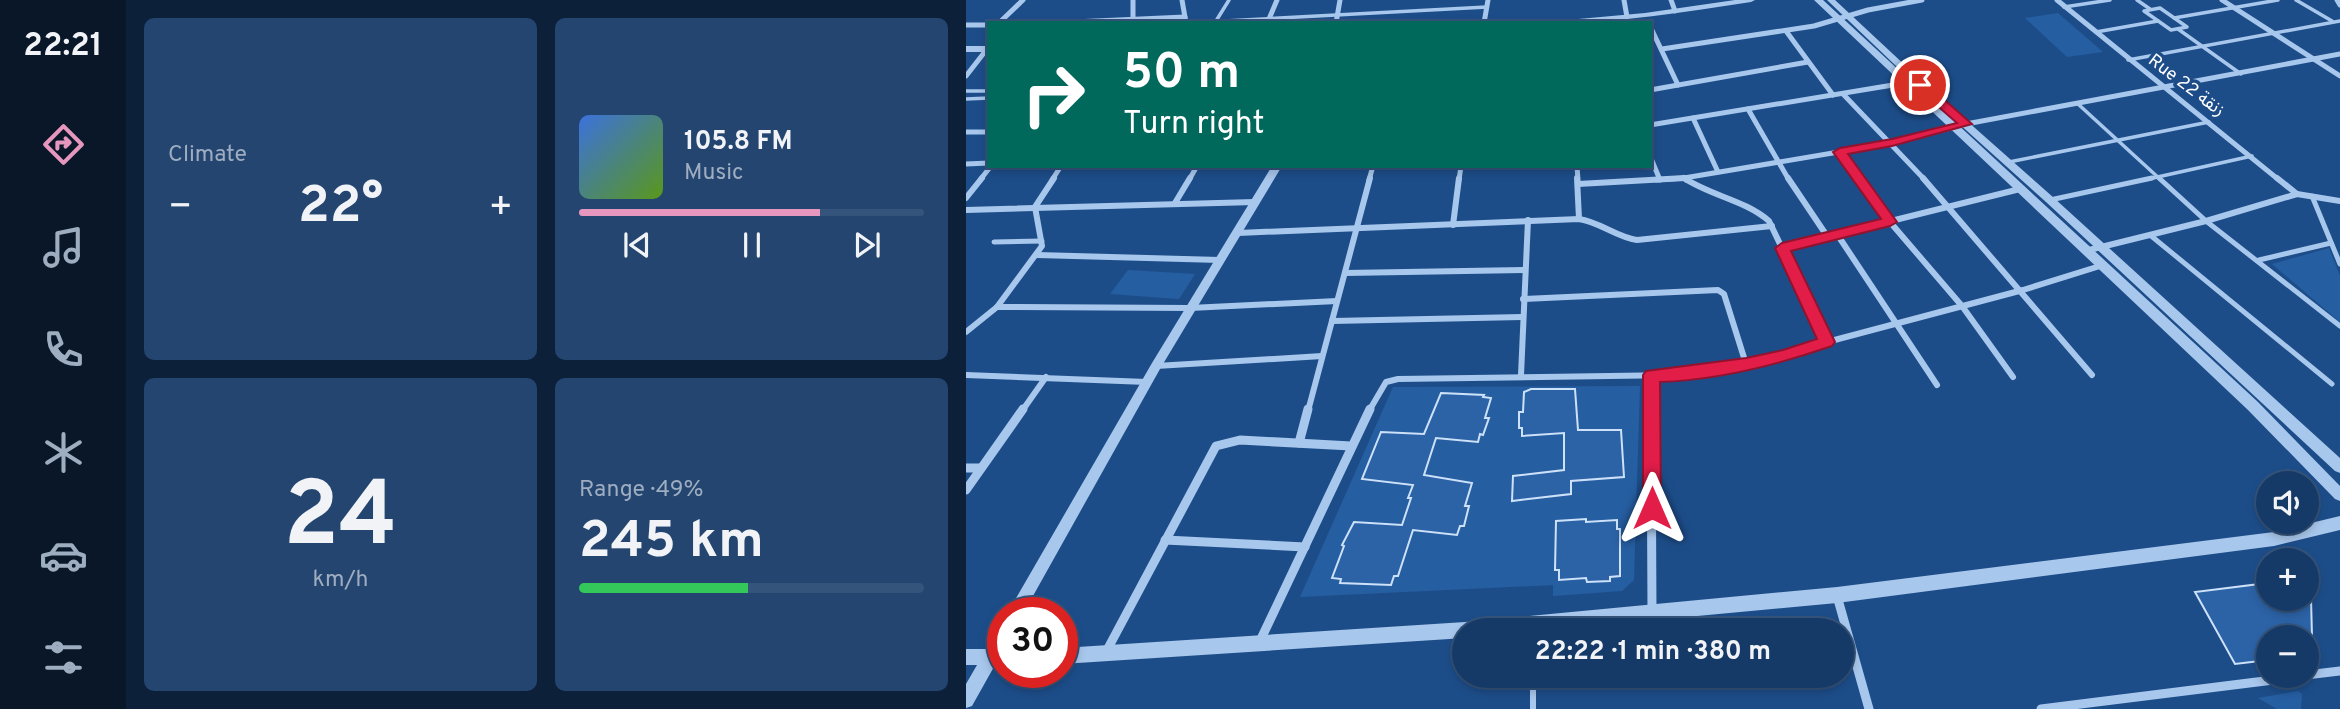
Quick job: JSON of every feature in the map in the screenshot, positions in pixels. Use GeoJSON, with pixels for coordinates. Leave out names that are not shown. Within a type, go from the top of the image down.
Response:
{"type":"FeatureCollection","features":[{"type":"Feature","properties":{"kind":"street"},"geometry":{"type":"LineString","coordinates":[[1001,21],[1023,0]]}},
{"type":"Feature","properties":{"kind":"street"},"geometry":{"type":"LineString","coordinates":[[1133,0],[1133,20]]}},
{"type":"Feature","properties":{"kind":"street"},"geometry":{"type":"LineString","coordinates":[[1106,21],[1186,21],[1182,0]]}},
{"type":"Feature","properties":{"kind":"street"},"geometry":{"type":"LineString","coordinates":[[1269,19],[1277,0]]}},
{"type":"Feature","properties":{"kind":"street"},"geometry":{"type":"LineString","coordinates":[[1336,20],[1340,0]]}},
{"type":"Feature","properties":{"kind":"street"},"geometry":{"type":"LineString","coordinates":[[1484,21],[1488,0]]}},
{"type":"Feature","properties":{"kind":"street"},"geometry":{"type":"LineString","coordinates":[[1624,0],[1627,17]]}},
{"type":"Feature","properties":{"kind":"street"},"geometry":{"type":"LineString","coordinates":[[1671,0],[1675,11]]}},
{"type":"Feature","properties":{"kind":"street"},"geometry":{"type":"LineString","coordinates":[[1591,21],[1627,17],[1648,21],[1675,11],[1751,0]]}},
{"type":"Feature","properties":{"kind":"street"},"geometry":{"type":"LineString","coordinates":[[1818,0],[1845,18],[1966,124],[2340,467]]}},
{"type":"Feature","properties":{"kind":"street"},"geometry":{"type":"LineString","coordinates":[[1831,0],[1905,83],[2253,406],[2340,495]]}},
{"type":"Feature","properties":{"kind":"street"},"geometry":{"type":"LineString","coordinates":[[1662,49],[1786,30],[1922,0]]}},
{"type":"Feature","properties":{"kind":"street","name":"Rue 22 زنقة"},"geometry":{"type":"LineString","coordinates":[[2057,0],[2297,194]]}},
{"type":"Feature","properties":{"kind":"street"},"geometry":{"type":"LineString","coordinates":[[2222,0],[2340,76]]}},
{"type":"Feature","properties":{"kind":"street"},"geometry":{"type":"LineString","coordinates":[[2337,0],[2340,5]]}},
{"type":"Feature","properties":{"kind":"street"},"geometry":{"type":"LineString","coordinates":[[966,26],[987,25]]}},
{"type":"Feature","properties":{"kind":"street"},"geometry":{"type":"LineString","coordinates":[[1652,29],[1678,85]]}},
{"type":"Feature","properties":{"kind":"street"},"geometry":{"type":"LineString","coordinates":[[1786,30],[1833,95]]}},
{"type":"Feature","properties":{"kind":"street"},"geometry":{"type":"LineString","coordinates":[[966,49],[987,49]]}},
{"type":"Feature","properties":{"kind":"street"},"geometry":{"type":"LineString","coordinates":[[966,76],[987,50]]}},
{"type":"Feature","properties":{"kind":"street"},"geometry":{"type":"LineString","coordinates":[[1578,184],[1684,178],[1840,152],[1892,143],[1966,124],[2340,54]]}},
{"type":"Feature","properties":{"kind":"street"},"geometry":{"type":"LineString","coordinates":[[1652,90],[1808,62]]}},
{"type":"Feature","properties":{"kind":"street"},"geometry":{"type":"LineString","coordinates":[[1652,125],[1905,83]]}},
{"type":"Feature","properties":{"kind":"street"},"geometry":{"type":"LineString","coordinates":[[1843,94],[1951,208],[2023,290],[2092,375]]}},
{"type":"Feature","properties":{"kind":"street"},"geometry":{"type":"LineString","coordinates":[[1748,109],[1777,162],[1827,236]]}},
{"type":"Feature","properties":{"kind":"street"},"geometry":{"type":"LineString","coordinates":[[1693,118],[1718,172]]}},
{"type":"Feature","properties":{"kind":"street"},"geometry":{"type":"LineString","coordinates":[[966,132],[987,132]]}},
{"type":"Feature","properties":{"kind":"street"},"geometry":{"type":"LineString","coordinates":[[1840,152],[1890,222],[1962,306],[2013,377]]}},
{"type":"Feature","properties":{"kind":"street"},"geometry":{"type":"LineString","coordinates":[[1652,161],[1660,180]]}},
{"type":"Feature","properties":{"kind":"street"},"geometry":{"type":"LineString","coordinates":[[966,164],[987,165]]}},
{"type":"Feature","properties":{"kind":"street"},"geometry":{"type":"LineString","coordinates":[[966,198],[988,168]]}},
{"type":"Feature","properties":{"kind":"street"},"geometry":{"type":"LineString","coordinates":[[966,332],[997,307],[1037,255],[1042,241],[1035,207],[1060,168]]}},
{"type":"Feature","properties":{"kind":"street"},"geometry":{"type":"LineString","coordinates":[[1175,203],[1197,168]]}},
{"type":"Feature","properties":{"kind":"street"},"geometry":{"type":"LineString","coordinates":[[1025,597],[1156,366],[1276,168]]}},
{"type":"Feature","properties":{"kind":"street"},"geometry":{"type":"LineString","coordinates":[[1299,443],[1372,168]]}},
{"type":"Feature","properties":{"kind":"street"},"geometry":{"type":"LineString","coordinates":[[1453,225],[1461,168]]}},
{"type":"Feature","properties":{"kind":"street"},"geometry":{"type":"LineString","coordinates":[[1577,168],[1579,219]]}},
{"type":"Feature","properties":{"kind":"street"},"geometry":{"type":"LineString","coordinates":[[1684,178],[1694,186],[1766,217],[1827,342]]}},
{"type":"Feature","properties":{"kind":"street"},"geometry":{"type":"LineString","coordinates":[[1782,248],[2020,189]]}},
{"type":"Feature","properties":{"kind":"street"},"geometry":{"type":"LineString","coordinates":[[2085,251],[2206,221],[2297,194],[2340,201]]}},
{"type":"Feature","properties":{"kind":"street"},"geometry":{"type":"LineString","coordinates":[[966,210],[1255,202]]}},
{"type":"Feature","properties":{"kind":"street"},"geometry":{"type":"LineString","coordinates":[[1238,233],[1579,219],[1599,222],[1625,238],[1637,240],[1772,226]]}},
{"type":"Feature","properties":{"kind":"street"},"geometry":{"type":"LineString","coordinates":[[1521,375],[1521,317],[1528,220]]}},
{"type":"Feature","properties":{"kind":"street"},"geometry":{"type":"LineString","coordinates":[[1837,234],[1937,385]]}},
{"type":"Feature","properties":{"kind":"street"},"geometry":{"type":"LineString","coordinates":[[1037,255],[1220,260]]}},
{"type":"Feature","properties":{"kind":"street"},"geometry":{"type":"LineString","coordinates":[[1258,645],[1351,446],[1379,390],[1386,382],[1398,379],[1521,375],[1677,375],[1746,364],[1783,357],[1827,342],[2023,290],[2100,265]]}},
{"type":"Feature","properties":{"kind":"street"},"geometry":{"type":"LineString","coordinates":[[1345,273],[1524,270]]}},
{"type":"Feature","properties":{"kind":"street"},"geometry":{"type":"LineString","coordinates":[[1523,299],[1722,292],[1746,364]]}},
{"type":"Feature","properties":{"kind":"street"},"geometry":{"type":"LineString","coordinates":[[997,307],[1190,308],[1337,301]]}},
{"type":"Feature","properties":{"kind":"street"},"geometry":{"type":"LineString","coordinates":[[1332,321],[1521,317]]}},
{"type":"Feature","properties":{"kind":"street"},"geometry":{"type":"LineString","coordinates":[[1156,366],[1322,356]]}},
{"type":"Feature","properties":{"kind":"street"},"geometry":{"type":"LineString","coordinates":[[966,375],[1147,382]]}},
{"type":"Feature","properties":{"kind":"street"},"geometry":{"type":"LineString","coordinates":[[1651,375],[1652,614]]}},
{"type":"Feature","properties":{"kind":"street"},"geometry":{"type":"LineString","coordinates":[[966,490],[1046,377]]}},
{"type":"Feature","properties":{"kind":"street"},"geometry":{"type":"LineString","coordinates":[[1104,655],[1216,446],[1240,440],[1351,446]]}},
{"type":"Feature","properties":{"kind":"street"},"geometry":{"type":"LineString","coordinates":[[966,468],[981,468]]}},
{"type":"Feature","properties":{"kind":"street"},"geometry":{"type":"LineString","coordinates":[[1616,618],[1837,595],[2274,540],[2340,523]]}},
{"type":"Feature","properties":{"kind":"street"},"geometry":{"type":"LineString","coordinates":[[1165,540],[1304,547]]}},
{"type":"Feature","properties":{"kind":"street"},"geometry":{"type":"LineString","coordinates":[[1837,595],[1869,709]]}},
{"type":"Feature","properties":{"kind":"street"},"geometry":{"type":"LineString","coordinates":[[1078,656],[1452,631]]}},
{"type":"Feature","properties":{"kind":"street"},"geometry":{"type":"LineString","coordinates":[[966,657],[987,657]]}},
{"type":"Feature","properties":{"kind":"street"},"geometry":{"type":"LineString","coordinates":[[966,700],[987,671]]}},
{"type":"Feature","properties":{"kind":"street"},"geometry":{"type":"LineString","coordinates":[[2319,673],[2340,671]]}},
{"type":"Feature","properties":{"kind":"street"},"geometry":{"type":"LineString","coordinates":[[2041,709],[2256,681]]}},
{"type":"Feature","properties":{"kind":"lane"},"geometry":{"type":"LineString","coordinates":[[1216,21],[1229,0]]}},
{"type":"Feature","properties":{"kind":"lane"},"geometry":{"type":"LineString","coordinates":[[1432,9],[1433,0]]}},
{"type":"Feature","properties":{"kind":"lane"},"geometry":{"type":"LineString","coordinates":[[2064,7],[2110,0]]}},
{"type":"Feature","properties":{"kind":"lane"},"geometry":{"type":"LineString","coordinates":[[2137,0],[2150,9]]}},
{"type":"Feature","properties":{"kind":"lane"},"geometry":{"type":"LineString","coordinates":[[2174,18],[2278,0]]}},
{"type":"Feature","properties":{"kind":"lane"},"geometry":{"type":"LineString","coordinates":[[2295,0],[2333,22]]}},
{"type":"Feature","properties":{"kind":"lane"},"geometry":{"type":"LineString","coordinates":[[1186,21],[1336,20],[1432,9],[1487,7]]}},
{"type":"Feature","properties":{"kind":"lane"},"geometry":{"type":"LineString","coordinates":[[2160,8],[2174,18],[2187,27],[2171,30],[2144,10],[2160,8]]}},
{"type":"Feature","properties":{"kind":"lane"},"geometry":{"type":"LineString","coordinates":[[2096,32],[2158,21]]}},
{"type":"Feature","properties":{"kind":"lane"},"geometry":{"type":"LineString","coordinates":[[2128,60],[2340,21]]}},
{"type":"Feature","properties":{"kind":"lane"},"geometry":{"type":"LineString","coordinates":[[2178,29],[2241,74]]}},
{"type":"Feature","properties":{"kind":"lane"},"geometry":{"type":"LineString","coordinates":[[966,92],[987,90]]}},
{"type":"Feature","properties":{"kind":"lane"},"geometry":{"type":"LineString","coordinates":[[966,99],[987,98]]}},
{"type":"Feature","properties":{"kind":"lane"},"geometry":{"type":"LineString","coordinates":[[2078,104],[2206,221],[2340,326]]}},
{"type":"Feature","properties":{"kind":"lane"},"geometry":{"type":"LineString","coordinates":[[2009,163],[2211,122]]}},
{"type":"Feature","properties":{"kind":"lane"},"geometry":{"type":"LineString","coordinates":[[2050,200],[2252,156]]}},
{"type":"Feature","properties":{"kind":"lane"},"geometry":{"type":"LineString","coordinates":[[2312,196],[2340,264]]}},
{"type":"Feature","properties":{"kind":"lane"},"geometry":{"type":"LineString","coordinates":[[2150,234],[2332,384]]}},
{"type":"Feature","properties":{"kind":"lane"},"geometry":{"type":"LineString","coordinates":[[994,242],[1042,241]]}},
{"type":"Feature","properties":{"kind":"lane"},"geometry":{"type":"LineString","coordinates":[[2259,260],[2331,243]]}},
{"type":"Feature","properties":{"kind":"lane"},"geometry":{"type":"LineString","coordinates":[[1533,688],[1533,709]]}},
{"type":"Feature","properties":{"kind":"shaded area"},"geometry":{"type":"Polygon","coordinates":[[[2058,13],[2103,52],[2067,57],[2025,18],[2058,13]]]}},
{"type":"Feature","properties":{"kind":"shaded area"},"geometry":{"type":"Polygon","coordinates":[[[2329,248],[2340,276],[2340,322],[2272,264],[2329,248]]]}},
{"type":"Feature","properties":{"kind":"shaded area"},"geometry":{"type":"Polygon","coordinates":[[[1128,270],[1195,274],[1179,299],[1110,294],[1128,270]]]}},
{"type":"Feature","properties":{"kind":"shaded area"},"geometry":{"type":"Polygon","coordinates":[[[1640,386],[1634,580],[1622,591],[1553,596],[1553,585],[1300,597],[1393,387],[1640,386]]]}},
{"type":"Feature","properties":{"kind":"shaded area"},"geometry":{"type":"Polygon","coordinates":[[[2298,691],[2302,694],[2301,709],[2277,709],[2258,698],[2298,691]]]}},
{"type":"Feature","properties":{"kind":"building"},"geometry":{"type":"Polygon","coordinates":[[[1531,389],[1575,389],[1578,430],[1621,430],[1624,477],[1571,481],[1571,494],[1512,501],[1513,476],[1564,470],[1564,433],[1522,436],[1519,412],[1523,412],[1524,392],[1531,389]]]}},
{"type":"Feature","properties":{"kind":"building"},"geometry":{"type":"Polygon","coordinates":[[[1441,393],[1484,395],[1483,397],[1491,398],[1485,418],[1489,418],[1478,442],[1436,438],[1424,475],[1472,483],[1465,506],[1469,506],[1464,526],[1460,526],[1457,535],[1413,530],[1398,576],[1394,576],[1391,585],[1340,583],[1341,579],[1332,578],[1344,546],[1342,545],[1354,522],[1402,525],[1411,498],[1408,498],[1413,485],[1362,479],[1381,432],[1424,434],[1441,393]]]}},
{"type":"Feature","properties":{"kind":"building"},"geometry":{"type":"Polygon","coordinates":[[[1586,519],[1586,522],[1617,520],[1617,529],[1620,529],[1620,576],[1610,577],[1610,581],[1587,582],[1586,578],[1559,580],[1559,570],[1555,570],[1556,521],[1586,519]]]}},
{"type":"Feature","properties":{"kind":"building"},"geometry":{"type":"Polygon","coordinates":[[[2256,584],[2256,611],[2311,611],[2312,625],[2256,625],[2256,661],[2235,664],[2195,592],[2256,584]]]}},
{"type":"Feature","properties":{"kind":"route"},"geometry":{"type":"LineString","coordinates":[[1652,508],[1651,375],[1677,375],[1746,364],[1783,357],[1827,342],[1782,248],[1890,222],[1840,152],[1892,143],[1966,124],[1920,85]]}}]}
